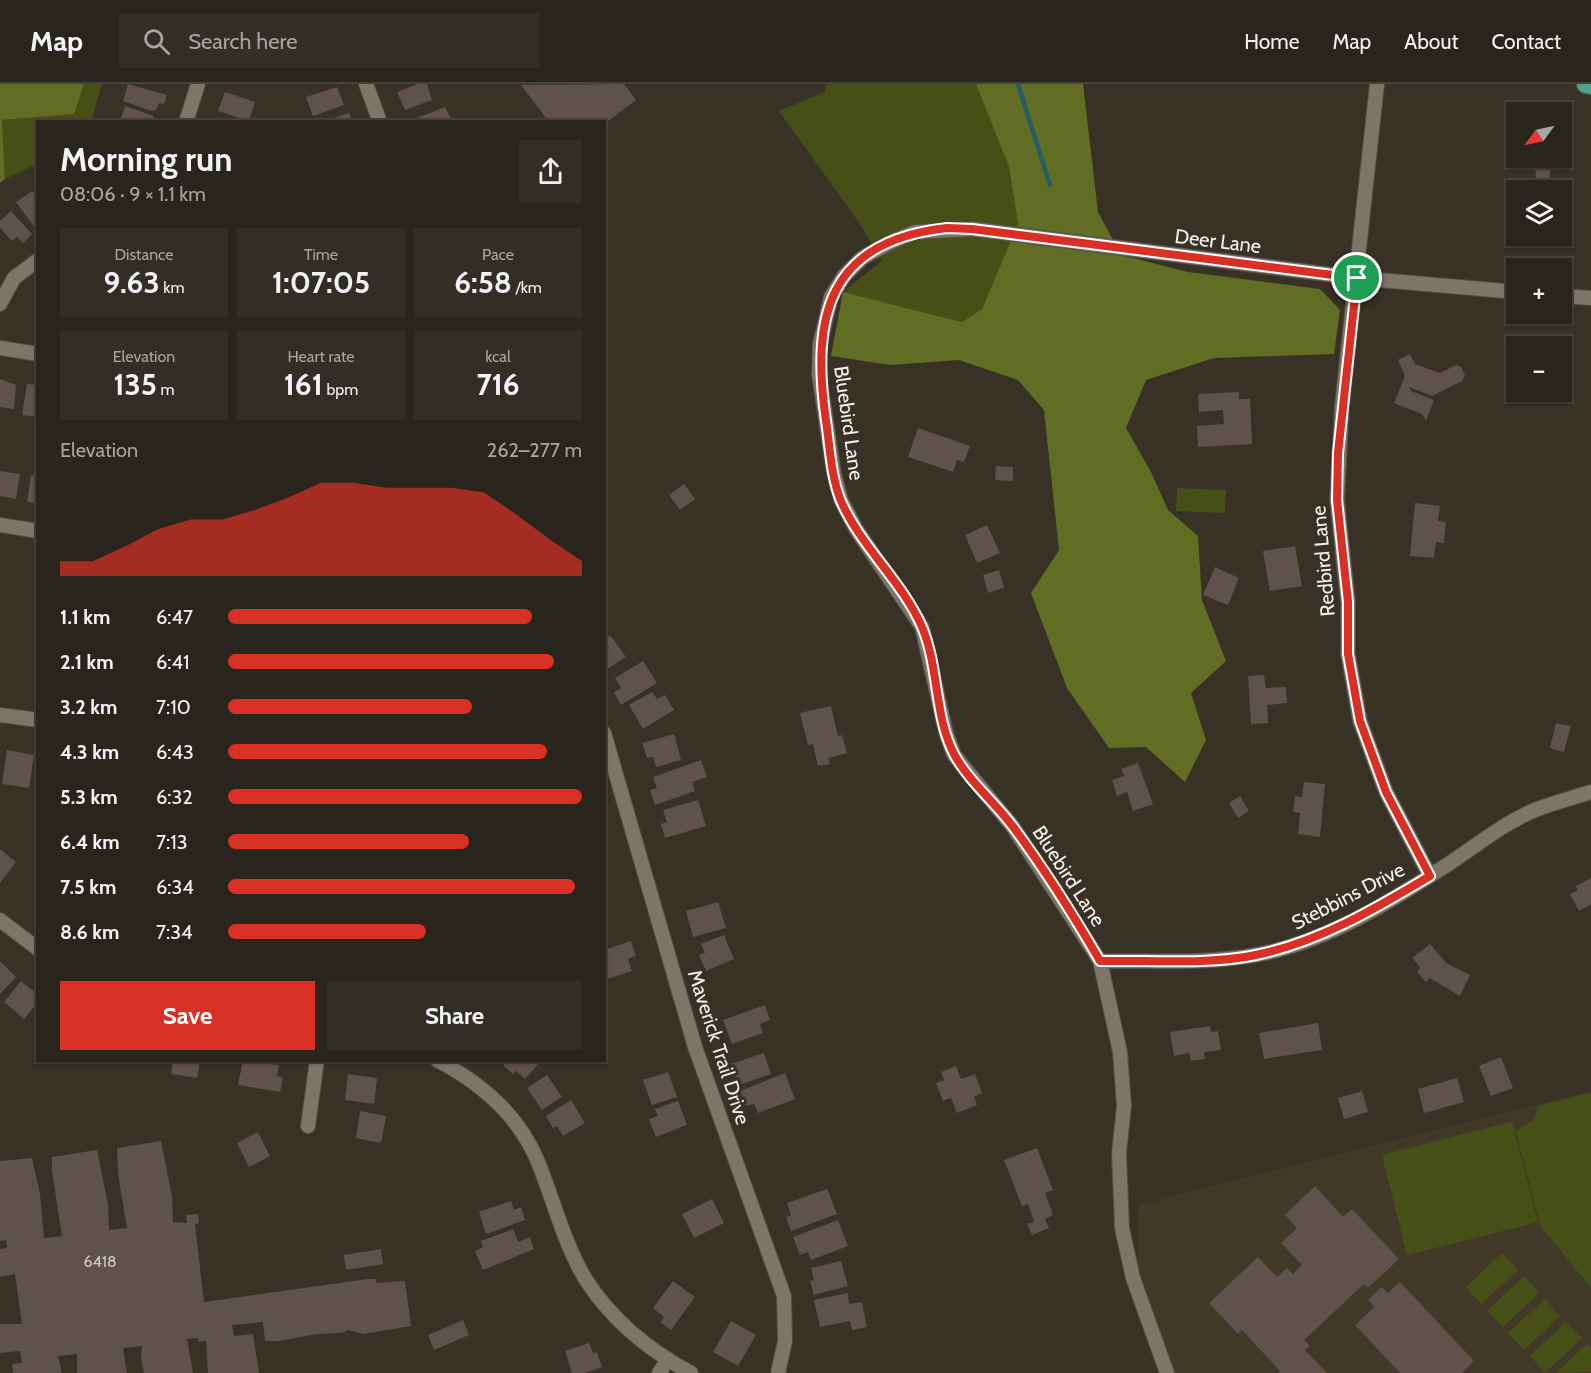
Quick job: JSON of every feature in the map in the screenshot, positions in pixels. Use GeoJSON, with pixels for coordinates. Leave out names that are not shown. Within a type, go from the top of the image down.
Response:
{"type":"FeatureCollection","features":[{"type":"Feature","properties":{"kind":"main road"},"geometry":{"type":"LineString","coordinates":[[1586,84],[1591,85]]}},
{"type":"Feature","properties":{"kind":"street"},"geometry":{"type":"LineString","coordinates":[[187,120],[198,84]]}},
{"type":"Feature","properties":{"kind":"street"},"geometry":{"type":"LineString","coordinates":[[366,84],[379,120]]}},
{"type":"Feature","properties":{"kind":"street","name":"Redbird Lane"},"geometry":{"type":"LineString","coordinates":[[1377,84],[1338,453],[1337,500],[1348,602],[1348,654],[1360,721],[1386,792],[1430,876]]}},
{"type":"Feature","properties":{"kind":"street","name":"Deer Lane"},"geometry":{"type":"LineString","coordinates":[[915,232],[972,229],[1357,278],[1506,291]]}},
{"type":"Feature","properties":{"kind":"street","name":"Bluebird Lane"},"geometry":{"type":"LineString","coordinates":[[915,232],[862,258],[844,276],[831,297],[824,322],[819,375],[841,500],[856,529],[922,627],[946,733],[954,754],[1013,826],[1100,961],[1120,1052],[1124,1106],[1119,1153],[1122,1228],[1133,1278],[1167,1373]]}},
{"type":"Feature","properties":{"kind":"street"},"geometry":{"type":"LineString","coordinates":[[0,304],[14,278],[36,262]]}},
{"type":"Feature","properties":{"kind":"street"},"geometry":{"type":"LineString","coordinates":[[1572,297],[1591,298]]}},
{"type":"Feature","properties":{"kind":"street"},"geometry":{"type":"LineString","coordinates":[[0,348],[36,354]]}},
{"type":"Feature","properties":{"kind":"street"},"geometry":{"type":"LineString","coordinates":[[0,525],[36,531]]}},
{"type":"Feature","properties":{"kind":"street"},"geometry":{"type":"LineString","coordinates":[[0,715],[36,720]]}},
{"type":"Feature","properties":{"kind":"street","name":"Maverick Trail Drive"},"geometry":{"type":"LineString","coordinates":[[606,740],[695,1047],[784,1296],[785,1341],[778,1373]]}},
{"type":"Feature","properties":{"kind":"street","name":"Stebbins Drive"},"geometry":{"type":"LineString","coordinates":[[1100,961],[1221,959],[1253,956],[1284,949],[1344,924],[1430,876],[1535,810],[1591,792]]}},
{"type":"Feature","properties":{"kind":"street"},"geometry":{"type":"LineString","coordinates":[[0,920],[36,947]]}},
{"type":"Feature","properties":{"kind":"street"},"geometry":{"type":"LineString","coordinates":[[308,1126],[317,1062]]}},
{"type":"Feature","properties":{"kind":"street"},"geometry":{"type":"LineString","coordinates":[[441,1062],[464,1074],[490,1095],[520,1129],[537,1160],[572,1252],[586,1279],[607,1308],[628,1330],[691,1373]]}},
{"type":"Feature","properties":{"kind":"street"},"geometry":{"type":"LineString","coordinates":[[659,1373],[668,1359]]}},
{"type":"Feature","properties":{"kind":"shaded area"},"geometry":{"type":"Polygon","coordinates":[[[1591,1091],[1591,1373],[1176,1373],[1136,1270],[1139,1205],[1591,1091]]]}},
{"type":"Feature","properties":{"kind":"green space"},"geometry":{"type":"Polygon","coordinates":[[[0,84],[84,84],[74,114],[2,120],[5,179],[0,183],[0,84]]]}},
{"type":"Feature","properties":{"kind":"green space"},"geometry":{"type":"Polygon","coordinates":[[[84,84],[102,84],[91,120],[36,120],[36,164],[5,179],[2,120],[73,114],[84,84]]]}},
{"type":"Feature","properties":{"kind":"green space"},"geometry":{"type":"Polygon","coordinates":[[[826,84],[976,84],[1009,167],[1018,224],[982,309],[962,322],[843,292],[882,261],[860,224],[779,111],[825,92],[826,84]]]}},
{"type":"Feature","properties":{"kind":"green space"},"geometry":{"type":"Polygon","coordinates":[[[976,84],[1083,84],[1098,212],[1121,255],[1188,272],[1320,289],[1340,310],[1334,354],[1214,358],[1146,380],[1126,428],[1151,472],[1168,510],[1198,536],[1202,600],[1226,661],[1191,693],[1206,740],[1185,782],[1146,747],[1109,748],[1067,688],[1031,593],[1059,550],[1044,410],[1018,380],[959,360],[890,365],[831,356],[843,292],[962,322],[982,309],[1018,224],[1009,167],[976,84]]]}},
{"type":"Feature","properties":{"kind":"green space"},"geometry":{"type":"Polygon","coordinates":[[[1177,488],[1226,490],[1225,513],[1176,511],[1177,488]]]}},
{"type":"Feature","properties":{"kind":"green space"},"geometry":{"type":"Polygon","coordinates":[[[1591,1093],[1591,1288],[1540,1225],[1516,1132],[1534,1119],[1539,1106],[1591,1093]]]}},
{"type":"Feature","properties":{"kind":"green space"},"geometry":{"type":"Polygon","coordinates":[[[1512,1122],[1538,1222],[1407,1255],[1382,1155],[1512,1122]]]}},
{"type":"Feature","properties":{"kind":"green space"},"geometry":{"type":"Polygon","coordinates":[[[1502,1253],[1518,1270],[1481,1304],[1466,1287],[1502,1253]]]}},
{"type":"Feature","properties":{"kind":"green space"},"geometry":{"type":"Polygon","coordinates":[[[1524,1276],[1539,1293],[1503,1327],[1487,1311],[1524,1276]]]}},
{"type":"Feature","properties":{"kind":"green space"},"geometry":{"type":"Polygon","coordinates":[[[1545,1299],[1560,1316],[1524,1350],[1508,1333],[1545,1299]]]}},
{"type":"Feature","properties":{"kind":"green space"},"geometry":{"type":"Polygon","coordinates":[[[1566,1322],[1582,1338],[1545,1373],[1530,1356],[1566,1322]]]}},
{"type":"Feature","properties":{"kind":"green space"},"geometry":{"type":"Polygon","coordinates":[[[1587,1344],[1591,1348],[1591,1372],[1556,1373],[1587,1344]]]}},
{"type":"Feature","properties":{"kind":"building"},"geometry":{"type":"Polygon","coordinates":[[[128,84],[167,95],[164,104],[159,103],[156,110],[152,111],[123,101],[128,84]]]}},
{"type":"Feature","properties":{"kind":"building"},"geometry":{"type":"Polygon","coordinates":[[[418,84],[427,84],[432,100],[405,110],[397,92],[418,84]]]}},
{"type":"Feature","properties":{"kind":"building"},"geometry":{"type":"Polygon","coordinates":[[[624,84],[636,100],[606,122],[606,120],[547,120],[521,85],[624,84]]]}},
{"type":"Feature","properties":{"kind":"building"},"geometry":{"type":"Polygon","coordinates":[[[337,87],[344,105],[313,116],[306,97],[337,87]]]}},
{"type":"Feature","properties":{"kind":"building"},"geometry":{"type":"Polygon","coordinates":[[[225,92],[255,102],[249,120],[218,111],[225,92]]]}},
{"type":"Feature","properties":{"kind":"building"},"geometry":{"type":"Polygon","coordinates":[[[125,106],[154,116],[153,120],[121,120],[125,106]]]}},
{"type":"Feature","properties":{"kind":"building"},"geometry":{"type":"Polygon","coordinates":[[[445,107],[452,120],[412,120],[445,107]]]}},
{"type":"Feature","properties":{"kind":"building"},"geometry":{"type":"Polygon","coordinates":[[[349,113],[351,120],[328,120],[349,113]]]}},
{"type":"Feature","properties":{"kind":"building"},"geometry":{"type":"Polygon","coordinates":[[[1536,169],[1550,170],[1549,180],[1535,180],[1536,169]]]}},
{"type":"Feature","properties":{"kind":"building"},"geometry":{"type":"Polygon","coordinates":[[[32,191],[36,196],[36,229],[16,202],[32,191]]]}},
{"type":"Feature","properties":{"kind":"building"},"geometry":{"type":"Polygon","coordinates":[[[1572,210],[1574,210],[1572,234],[1572,210]]]}},
{"type":"Feature","properties":{"kind":"building"},"geometry":{"type":"Polygon","coordinates":[[[11,211],[32,234],[23,243],[17,237],[12,241],[0,228],[0,221],[11,211]]]}},
{"type":"Feature","properties":{"kind":"building"},"geometry":{"type":"Polygon","coordinates":[[[1410,354],[1415,364],[1440,373],[1456,365],[1461,367],[1465,375],[1462,381],[1432,396],[1409,387],[1411,391],[1434,400],[1426,421],[1422,414],[1394,403],[1405,376],[1398,360],[1410,354]]]}},
{"type":"Feature","properties":{"kind":"building"},"geometry":{"type":"Polygon","coordinates":[[[0,379],[16,385],[14,409],[0,407],[0,379]]]}},
{"type":"Feature","properties":{"kind":"building"},"geometry":{"type":"Polygon","coordinates":[[[27,384],[36,385],[36,417],[22,415],[27,384]]]}},
{"type":"Feature","properties":{"kind":"building"},"geometry":{"type":"Polygon","coordinates":[[[1239,392],[1239,399],[1250,399],[1252,444],[1198,447],[1197,426],[1224,424],[1223,410],[1199,412],[1198,394],[1239,392]]]}},
{"type":"Feature","properties":{"kind":"building"},"geometry":{"type":"Polygon","coordinates":[[[918,428],[970,446],[964,462],[957,460],[953,472],[908,457],[918,428]]]}},
{"type":"Feature","properties":{"kind":"building"},"geometry":{"type":"Polygon","coordinates":[[[996,466],[1013,467],[1013,481],[995,480],[996,466]]]}},
{"type":"Feature","properties":{"kind":"building"},"geometry":{"type":"Polygon","coordinates":[[[0,471],[20,474],[16,499],[0,496],[0,471]]]}},
{"type":"Feature","properties":{"kind":"building"},"geometry":{"type":"Polygon","coordinates":[[[31,475],[36,476],[36,503],[27,502],[31,475]]]}},
{"type":"Feature","properties":{"kind":"building"},"geometry":{"type":"Polygon","coordinates":[[[684,484],[695,499],[680,510],[669,495],[684,484]]]}},
{"type":"Feature","properties":{"kind":"building"},"geometry":{"type":"Polygon","coordinates":[[[1415,503],[1440,506],[1438,521],[1446,522],[1444,543],[1436,542],[1434,558],[1410,556],[1415,503]]]}},
{"type":"Feature","properties":{"kind":"building"},"geometry":{"type":"Polygon","coordinates":[[[987,525],[1000,553],[977,563],[965,535],[987,525]]]}},
{"type":"Feature","properties":{"kind":"building"},"geometry":{"type":"Polygon","coordinates":[[[1295,546],[1302,586],[1270,591],[1263,551],[1295,546]]]}},
{"type":"Feature","properties":{"kind":"building"},"geometry":{"type":"Polygon","coordinates":[[[1215,567],[1239,578],[1228,605],[1203,595],[1215,567]]]}},
{"type":"Feature","properties":{"kind":"building"},"geometry":{"type":"Polygon","coordinates":[[[999,570],[1004,588],[988,593],[983,575],[999,570]]]}},
{"type":"Feature","properties":{"kind":"building"},"geometry":{"type":"Polygon","coordinates":[[[610,635],[626,657],[606,670],[606,638],[610,635]]]}},
{"type":"Feature","properties":{"kind":"building"},"geometry":{"type":"Polygon","coordinates":[[[643,661],[657,683],[621,705],[614,692],[621,688],[615,678],[643,661]]]}},
{"type":"Feature","properties":{"kind":"building"},"geometry":{"type":"Polygon","coordinates":[[[1264,675],[1266,688],[1286,687],[1287,703],[1267,705],[1268,723],[1251,724],[1248,676],[1264,675]]]}},
{"type":"Feature","properties":{"kind":"building"},"geometry":{"type":"Polygon","coordinates":[[[652,692],[657,699],[665,695],[674,710],[643,729],[629,705],[652,692]]]}},
{"type":"Feature","properties":{"kind":"building"},"geometry":{"type":"Polygon","coordinates":[[[831,706],[838,736],[842,735],[847,753],[828,758],[830,764],[818,766],[813,744],[808,745],[800,713],[831,706]]]}},
{"type":"Feature","properties":{"kind":"building"},"geometry":{"type":"Polygon","coordinates":[[[1556,723],[1571,726],[1564,752],[1550,748],[1556,723]]]}},
{"type":"Feature","properties":{"kind":"building"},"geometry":{"type":"Polygon","coordinates":[[[674,734],[681,760],[656,767],[653,757],[647,758],[642,743],[674,734]]]}},
{"type":"Feature","properties":{"kind":"building"},"geometry":{"type":"Polygon","coordinates":[[[7,750],[34,755],[29,788],[2,784],[7,750]]]}},
{"type":"Feature","properties":{"kind":"building"},"geometry":{"type":"Polygon","coordinates":[[[701,760],[707,777],[692,782],[695,791],[655,805],[650,790],[657,788],[653,777],[701,760]]]}},
{"type":"Feature","properties":{"kind":"building"},"geometry":{"type":"Polygon","coordinates":[[[1138,763],[1153,804],[1133,811],[1127,792],[1117,796],[1112,780],[1124,776],[1121,769],[1138,763]]]}},
{"type":"Feature","properties":{"kind":"building"},"geometry":{"type":"Polygon","coordinates":[[[1304,782],[1325,784],[1320,837],[1298,834],[1300,813],[1293,812],[1295,796],[1302,797],[1304,782]]]}},
{"type":"Feature","properties":{"kind":"building"},"geometry":{"type":"Polygon","coordinates":[[[1240,796],[1249,811],[1238,818],[1229,803],[1240,796]]]}},
{"type":"Feature","properties":{"kind":"building"},"geometry":{"type":"Polygon","coordinates":[[[698,800],[706,826],[665,838],[661,824],[667,822],[663,810],[698,800]]]}},
{"type":"Feature","properties":{"kind":"building"},"geometry":{"type":"Polygon","coordinates":[[[0,849],[16,862],[0,883],[0,849]]]}},
{"type":"Feature","properties":{"kind":"building"},"geometry":{"type":"Polygon","coordinates":[[[1591,878],[1591,904],[1579,911],[1570,894],[1578,890],[1576,886],[1591,878]]]}},
{"type":"Feature","properties":{"kind":"building"},"geometry":{"type":"Polygon","coordinates":[[[718,902],[726,928],[693,937],[686,911],[718,902]]]}},
{"type":"Feature","properties":{"kind":"building"},"geometry":{"type":"Polygon","coordinates":[[[724,935],[734,959],[706,971],[699,955],[705,953],[701,944],[724,935]]]}},
{"type":"Feature","properties":{"kind":"building"},"geometry":{"type":"Polygon","coordinates":[[[631,941],[636,956],[628,959],[632,971],[606,979],[606,949],[631,941]]]}},
{"type":"Feature","properties":{"kind":"building"},"geometry":{"type":"Polygon","coordinates":[[[1430,944],[1446,963],[1470,975],[1460,996],[1430,978],[1426,982],[1417,972],[1420,967],[1412,958],[1430,944]]]}},
{"type":"Feature","properties":{"kind":"building"},"geometry":{"type":"Polygon","coordinates":[[[0,961],[16,977],[0,994],[0,961]]]}},
{"type":"Feature","properties":{"kind":"building"},"geometry":{"type":"Polygon","coordinates":[[[21,981],[36,993],[36,1004],[24,1019],[4,1002],[21,981]]]}},
{"type":"Feature","properties":{"kind":"building"},"geometry":{"type":"Polygon","coordinates":[[[765,1005],[770,1020],[760,1024],[763,1033],[732,1044],[723,1020],[765,1005]]]}},
{"type":"Feature","properties":{"kind":"building"},"geometry":{"type":"Polygon","coordinates":[[[1318,1023],[1322,1050],[1264,1059],[1259,1033],[1318,1023]]]}},
{"type":"Feature","properties":{"kind":"building"},"geometry":{"type":"Polygon","coordinates":[[[1210,1026],[1211,1032],[1218,1031],[1221,1050],[1204,1052],[1205,1059],[1191,1061],[1189,1053],[1174,1056],[1170,1032],[1210,1026]]]}},
{"type":"Feature","properties":{"kind":"building"},"geometry":{"type":"Polygon","coordinates":[[[764,1053],[771,1074],[739,1085],[731,1064],[764,1053]]]}},
{"type":"Feature","properties":{"kind":"building"},"geometry":{"type":"Polygon","coordinates":[[[1501,1057],[1513,1088],[1491,1096],[1479,1066],[1501,1057]]]}},
{"type":"Feature","properties":{"kind":"building"},"geometry":{"type":"Polygon","coordinates":[[[173,1062],[200,1062],[197,1078],[171,1074],[173,1062]]]}},
{"type":"Feature","properties":{"kind":"building"},"geometry":{"type":"Polygon","coordinates":[[[243,1062],[279,1065],[277,1076],[283,1078],[280,1092],[238,1085],[243,1062]]]}},
{"type":"Feature","properties":{"kind":"building"},"geometry":{"type":"Polygon","coordinates":[[[505,1062],[540,1062],[525,1079],[516,1071],[513,1074],[503,1065],[505,1062]]]}},
{"type":"Feature","properties":{"kind":"building"},"geometry":{"type":"Polygon","coordinates":[[[956,1066],[961,1079],[975,1074],[982,1093],[974,1097],[977,1105],[957,1113],[951,1098],[943,1101],[936,1083],[944,1080],[941,1072],[956,1066]]]}},
{"type":"Feature","properties":{"kind":"building"},"geometry":{"type":"Polygon","coordinates":[[[668,1072],[677,1097],[652,1105],[643,1080],[668,1072]]]}},
{"type":"Feature","properties":{"kind":"building"},"geometry":{"type":"Polygon","coordinates":[[[785,1073],[795,1099],[758,1113],[754,1104],[746,1106],[740,1091],[785,1073]]]}},
{"type":"Feature","properties":{"kind":"building"},"geometry":{"type":"Polygon","coordinates":[[[348,1074],[377,1078],[374,1104],[345,1100],[348,1074]]]}},
{"type":"Feature","properties":{"kind":"building"},"geometry":{"type":"Polygon","coordinates":[[[547,1075],[562,1097],[542,1110],[527,1088],[547,1075]]]}},
{"type":"Feature","properties":{"kind":"building"},"geometry":{"type":"Polygon","coordinates":[[[1457,1078],[1464,1102],[1424,1113],[1418,1089],[1457,1078]]]}},
{"type":"Feature","properties":{"kind":"building"},"geometry":{"type":"Polygon","coordinates":[[[1362,1091],[1368,1112],[1344,1119],[1338,1098],[1362,1091]]]}},
{"type":"Feature","properties":{"kind":"building"},"geometry":{"type":"Polygon","coordinates":[[[571,1100],[585,1123],[563,1136],[557,1126],[553,1128],[546,1116],[571,1100]]]}},
{"type":"Feature","properties":{"kind":"building"},"geometry":{"type":"Polygon","coordinates":[[[678,1101],[687,1125],[656,1137],[649,1119],[658,1116],[655,1109],[678,1101]]]}},
{"type":"Feature","properties":{"kind":"building"},"geometry":{"type":"Polygon","coordinates":[[[360,1111],[386,1116],[381,1143],[356,1138],[360,1111]]]}},
{"type":"Feature","properties":{"kind":"building"},"geometry":{"type":"Polygon","coordinates":[[[258,1132],[270,1156],[249,1167],[237,1143],[258,1132]]]}},
{"type":"Feature","properties":{"kind":"building"},"geometry":{"type":"Polygon","coordinates":[[[161,1141],[172,1196],[173,1222],[187,1223],[186,1215],[198,1214],[199,1223],[195,1224],[204,1302],[368,1279],[376,1279],[376,1283],[405,1281],[411,1326],[363,1334],[348,1330],[342,1333],[265,1341],[263,1322],[232,1325],[234,1336],[253,1334],[259,1373],[208,1373],[206,1341],[198,1342],[198,1338],[187,1339],[193,1373],[144,1373],[141,1358],[142,1346],[123,1348],[127,1373],[77,1373],[77,1354],[58,1356],[62,1373],[13,1373],[12,1364],[22,1363],[20,1351],[0,1353],[0,1324],[22,1324],[15,1274],[0,1277],[0,1249],[7,1248],[6,1240],[0,1241],[0,1161],[32,1158],[40,1194],[44,1238],[62,1236],[52,1157],[97,1150],[108,1205],[109,1230],[127,1228],[118,1174],[117,1148],[161,1141]]]}},
{"type":"Feature","properties":{"kind":"building"},"geometry":{"type":"Polygon","coordinates":[[[1037,1148],[1053,1190],[1045,1193],[1053,1215],[1045,1219],[1049,1228],[1032,1235],[1027,1224],[1034,1222],[1028,1204],[1022,1206],[1004,1160],[1037,1148]]]}},
{"type":"Feature","properties":{"kind":"building"},"geometry":{"type":"Polygon","coordinates":[[[1315,1186],[1343,1217],[1352,1209],[1399,1259],[1368,1288],[1364,1284],[1304,1340],[1310,1346],[1305,1350],[1327,1373],[1278,1373],[1280,1371],[1242,1330],[1238,1334],[1209,1303],[1258,1257],[1277,1277],[1287,1268],[1293,1274],[1302,1265],[1281,1243],[1297,1228],[1285,1215],[1315,1186]]]}},
{"type":"Feature","properties":{"kind":"building"},"geometry":{"type":"Polygon","coordinates":[[[827,1189],[837,1214],[791,1231],[786,1217],[791,1215],[787,1203],[827,1189]]]}},
{"type":"Feature","properties":{"kind":"building"},"geometry":{"type":"Polygon","coordinates":[[[712,1199],[724,1223],[694,1238],[682,1214],[712,1199]]]}},
{"type":"Feature","properties":{"kind":"building"},"geometry":{"type":"Polygon","coordinates":[[[511,1201],[514,1210],[521,1207],[525,1220],[486,1234],[479,1212],[511,1201]]]}},
{"type":"Feature","properties":{"kind":"building"},"geometry":{"type":"Polygon","coordinates":[[[838,1220],[848,1246],[811,1260],[808,1252],[800,1255],[793,1237],[838,1220]]]}},
{"type":"Feature","properties":{"kind":"building"},"geometry":{"type":"Polygon","coordinates":[[[513,1229],[518,1242],[530,1237],[534,1249],[483,1270],[475,1251],[483,1247],[481,1241],[513,1229]]]}},
{"type":"Feature","properties":{"kind":"building"},"geometry":{"type":"Polygon","coordinates":[[[381,1249],[383,1264],[346,1270],[344,1255],[381,1249]]]}},
{"type":"Feature","properties":{"kind":"building"},"geometry":{"type":"Polygon","coordinates":[[[841,1261],[848,1286],[814,1295],[810,1281],[814,1280],[811,1268],[841,1261]]]}},
{"type":"Feature","properties":{"kind":"building"},"geometry":{"type":"Polygon","coordinates":[[[673,1281],[695,1297],[671,1330],[660,1322],[664,1317],[653,1308],[673,1281]]]}},
{"type":"Feature","properties":{"kind":"building"},"geometry":{"type":"Polygon","coordinates":[[[1400,1282],[1474,1361],[1462,1373],[1400,1373],[1355,1325],[1374,1307],[1368,1300],[1382,1287],[1388,1293],[1400,1282]]]}},
{"type":"Feature","properties":{"kind":"building"},"geometry":{"type":"Polygon","coordinates":[[[848,1293],[849,1304],[862,1302],[867,1327],[852,1330],[850,1321],[820,1327],[814,1300],[848,1293]]]}},
{"type":"Feature","properties":{"kind":"building"},"geometry":{"type":"Polygon","coordinates":[[[463,1320],[469,1335],[434,1350],[428,1335],[463,1320]]]}},
{"type":"Feature","properties":{"kind":"building"},"geometry":{"type":"Polygon","coordinates":[[[731,1321],[756,1335],[738,1366],[713,1352],[731,1321]]]}},
{"type":"Feature","properties":{"kind":"building"},"geometry":{"type":"Polygon","coordinates":[[[589,1343],[593,1353],[597,1352],[602,1367],[585,1373],[572,1373],[565,1351],[589,1343]]]}},
{"type":"Feature","properties":{"kind":"waterway"},"geometry":{"type":"LineString","coordinates":[[1018,84],[1050,185]]}},
{"type":"Feature","properties":{"kind":"route"},"geometry":{"type":"LineString","coordinates":[[947,228],[972,229],[1357,278],[1338,453],[1337,500],[1348,602],[1348,654],[1360,721],[1386,792],[1430,876],[1344,924],[1284,949],[1253,956],[1221,959],[1100,961],[1013,826],[976,784],[954,754],[946,733],[922,627],[856,529],[841,500],[834,474],[819,375],[820,344],[831,297],[844,276],[862,258],[873,251],[915,232],[947,228]]}}]}
